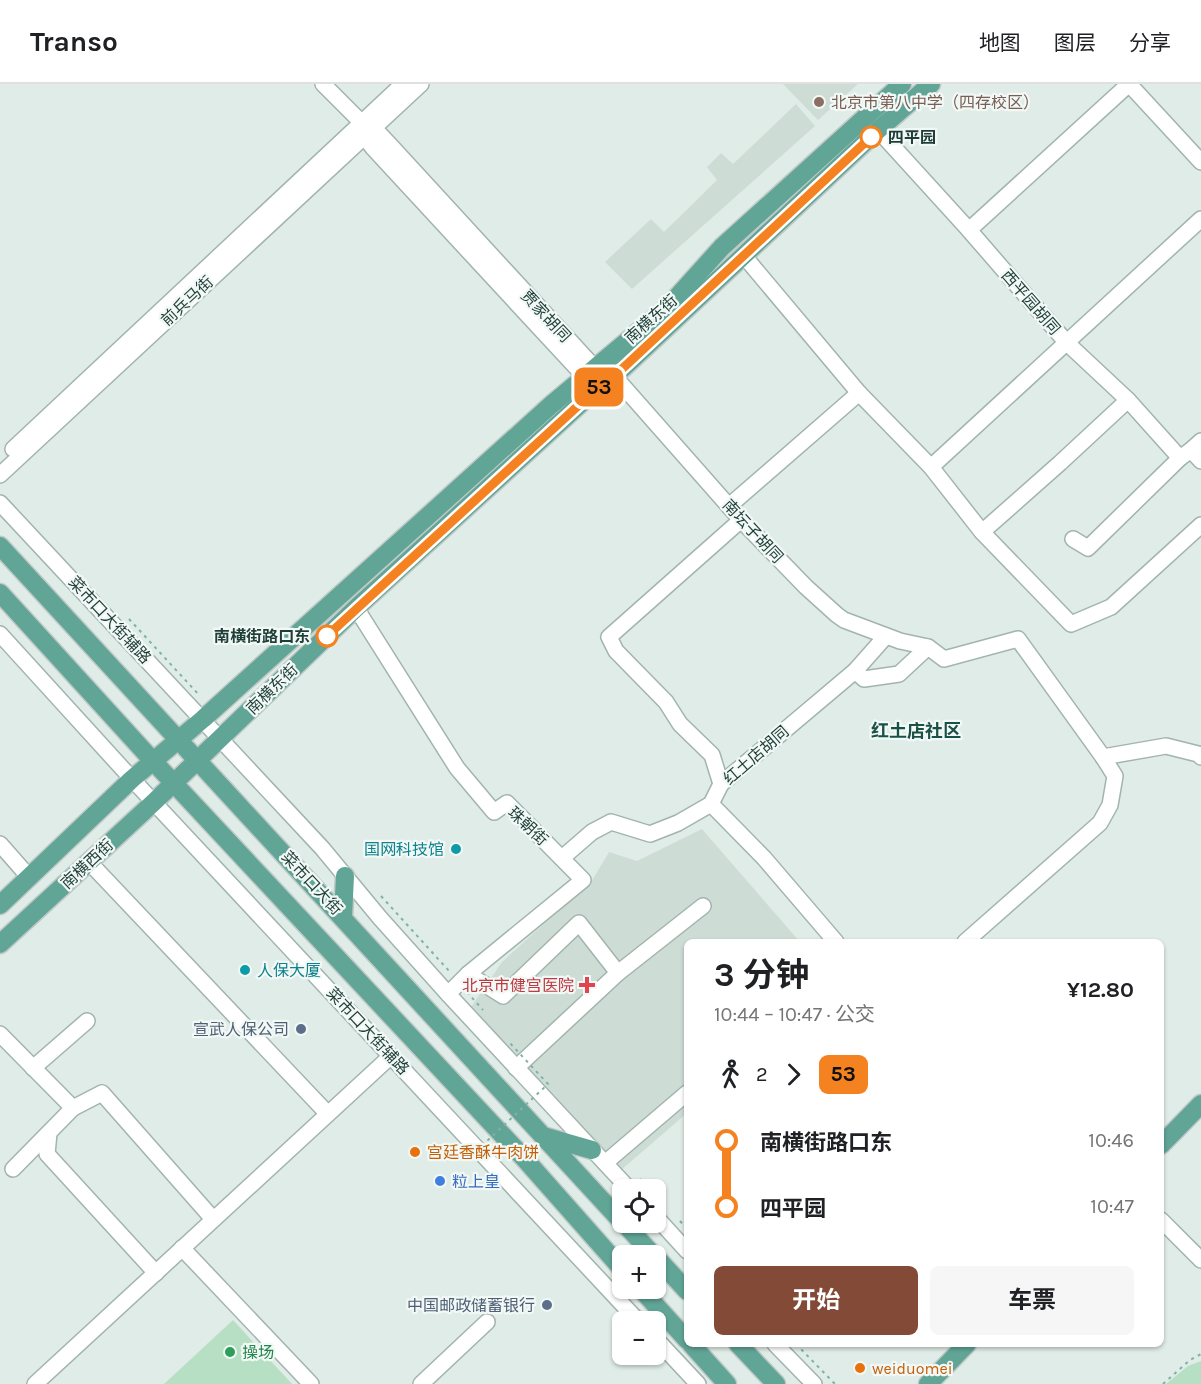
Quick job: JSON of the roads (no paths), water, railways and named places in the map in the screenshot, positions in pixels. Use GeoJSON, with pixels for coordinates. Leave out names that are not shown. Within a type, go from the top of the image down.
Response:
{"type":"FeatureCollection","features":[{"type":"Feature","properties":{"kind":"main road","name":"南横东街"},"geometry":{"type":"LineString","coordinates":[[173,782],[668,307],[722,247],[902,84]]}},
{"type":"Feature","properties":{"kind":"main road","name":"南横东街"},"geometry":{"type":"LineString","coordinates":[[153,760],[203,719],[310,621],[594,376],[622,369],[878,130],[931,84]]}},
{"type":"Feature","properties":{"kind":"main road","name":"菜市口大街"},"geometry":{"type":"LineString","coordinates":[[0,546],[612,1210]]}},
{"type":"Feature","properties":{"kind":"main road","name":"菜市口大街"},"geometry":{"type":"LineString","coordinates":[[0,593],[173,782],[523,1156],[612,1258]]}},
{"type":"Feature","properties":{"kind":"main road","name":"南横西街"},"geometry":{"type":"LineString","coordinates":[[0,905],[153,760]]}},
{"type":"Feature","properties":{"kind":"main road","name":"南横西街"},"geometry":{"type":"LineString","coordinates":[[0,944],[173,782]]}},
{"type":"Feature","properties":{"kind":"main road"},"geometry":{"type":"LineString","coordinates":[[343,917],[345,876]]}},
{"type":"Feature","properties":{"kind":"main road"},"geometry":{"type":"LineString","coordinates":[[1164,1142],[1201,1104]]}},
{"type":"Feature","properties":{"kind":"main road"},"geometry":{"type":"LineString","coordinates":[[543,1136],[598,1156]]}},
{"type":"Feature","properties":{"kind":"main road","name":"菜市口大街"},"geometry":{"type":"LineString","coordinates":[[633,1233],[645,1245]]}},
{"type":"Feature","properties":{"kind":"main road","name":"菜市口大街"},"geometry":{"type":"LineString","coordinates":[[666,1268],[684,1288]]}},
{"type":"Feature","properties":{"kind":"main road"},"geometry":{"type":"LineString","coordinates":[[650,1299],[684,1337]]}},
{"type":"Feature","properties":{"kind":"main road"},"geometry":{"type":"LineString","coordinates":[[694,1347],[727,1384]]}},
{"type":"Feature","properties":{"kind":"main road"},"geometry":{"type":"LineString","coordinates":[[741,1347],[777,1384]]}},
{"type":"Feature","properties":{"kind":"main road"},"geometry":{"type":"LineString","coordinates":[[928,1384],[964,1347]]}},
{"type":"Feature","properties":{"kind":"street","name":"贾家胡同"},"geometry":{"type":"LineString","coordinates":[[323,84],[594,376]]}},
{"type":"Feature","properties":{"kind":"street"},"geometry":{"type":"LineString","coordinates":[[366,129],[403,84]]}},
{"type":"Feature","properties":{"kind":"street"},"geometry":{"type":"LineString","coordinates":[[366,129],[421,84]]}},
{"type":"Feature","properties":{"kind":"street"},"geometry":{"type":"LineString","coordinates":[[969,230],[1129,84],[1201,162]]}},
{"type":"Feature","properties":{"kind":"street","name":"前兵马街"},"geometry":{"type":"LineString","coordinates":[[0,461],[366,129]]}},
{"type":"Feature","properties":{"kind":"street","name":"前兵马街"},"geometry":{"type":"LineString","coordinates":[[0,475],[366,129]]}},
{"type":"Feature","properties":{"kind":"street","name":"西平园胡同"},"geometry":{"type":"LineString","coordinates":[[878,130],[1067,343],[1128,400],[1193,453]]}},
{"type":"Feature","properties":{"kind":"street"},"geometry":{"type":"LineString","coordinates":[[931,467],[1201,219]]}},
{"type":"Feature","properties":{"kind":"street"},"geometry":{"type":"LineString","coordinates":[[744,256],[859,393],[931,467],[982,532],[1071,624],[1110,608],[1201,525]]}},
{"type":"Feature","properties":{"kind":"street","name":"南坛子胡同"},"geometry":{"type":"LineString","coordinates":[[594,376],[622,385],[741,520],[806,587],[837,615],[844,620],[886,636],[928,647]]}},
{"type":"Feature","properties":{"kind":"street"},"geometry":{"type":"LineString","coordinates":[[729,506],[859,393]]}},
{"type":"Feature","properties":{"kind":"street"},"geometry":{"type":"LineString","coordinates":[[982,532],[1128,400]]}},
{"type":"Feature","properties":{"kind":"street"},"geometry":{"type":"LineString","coordinates":[[1073,539],[1088,548],[1193,453]]}},
{"type":"Feature","properties":{"kind":"street","name":"菜市口大街辅路"},"geometry":{"type":"LineString","coordinates":[[0,503],[322,848],[448,994],[620,1179]]}},
{"type":"Feature","properties":{"kind":"street"},"geometry":{"type":"LineString","coordinates":[[721,784],[712,755],[680,724],[666,702],[615,651],[609,637],[741,520]]}},
{"type":"Feature","properties":{"kind":"street","name":"珠朝街"},"geometry":{"type":"LineString","coordinates":[[356,608],[457,768],[494,812],[507,803],[583,880],[468,974],[448,994]]}},
{"type":"Feature","properties":{"kind":"street","name":"菜市口大街辅路"},"geometry":{"type":"LineString","coordinates":[[0,634],[132,779],[629,1311]]}},
{"type":"Feature","properties":{"kind":"street","name":"红土店胡同"},"geometry":{"type":"LineString","coordinates":[[711,804],[721,784],[855,671],[886,636]]}},
{"type":"Feature","properties":{"kind":"street"},"geometry":{"type":"LineString","coordinates":[[855,671],[864,679],[899,674],[928,647],[944,659],[1018,639],[1115,776],[1110,805],[1100,823],[968,939]]}},
{"type":"Feature","properties":{"kind":"street"},"geometry":{"type":"LineString","coordinates":[[1103,757],[1166,746],[1198,754],[1201,758]]}},
{"type":"Feature","properties":{"kind":"street"},"geometry":{"type":"LineString","coordinates":[[562,858],[592,832],[611,822],[650,834],[678,823],[711,804],[764,858],[833,939]]}},
{"type":"Feature","properties":{"kind":"street"},"geometry":{"type":"LineString","coordinates":[[0,844],[29,877]]}},
{"type":"Feature","properties":{"kind":"street"},"geometry":{"type":"LineString","coordinates":[[89,862],[327,1113]]}},
{"type":"Feature","properties":{"kind":"street"},"geometry":{"type":"LineString","coordinates":[[516,1068],[618,973],[703,906]]}},
{"type":"Feature","properties":{"kind":"street"},"geometry":{"type":"LineString","coordinates":[[468,974],[503,996],[579,922],[618,973]]}},
{"type":"Feature","properties":{"kind":"street"},"geometry":{"type":"LineString","coordinates":[[33,1068],[87,1021]]}},
{"type":"Feature","properties":{"kind":"street"},"geometry":{"type":"LineString","coordinates":[[0,1034],[73,1108]]}},
{"type":"Feature","properties":{"kind":"street"},"geometry":{"type":"LineString","coordinates":[[35,1384],[391,1056]]}},
{"type":"Feature","properties":{"kind":"street"},"geometry":{"type":"LineString","coordinates":[[13,1169],[73,1108],[102,1093],[213,1219]]}},
{"type":"Feature","properties":{"kind":"street"},"geometry":{"type":"LineString","coordinates":[[598,1156],[684,1095]]}},
{"type":"Feature","properties":{"kind":"street"},"geometry":{"type":"LineString","coordinates":[[49,1133],[47,1154],[156,1273]]}},
{"type":"Feature","properties":{"kind":"street"},"geometry":{"type":"LineString","coordinates":[[1164,1223],[1201,1260]]}},
{"type":"Feature","properties":{"kind":"street"},"geometry":{"type":"LineString","coordinates":[[666,1228],[684,1248]]}},
{"type":"Feature","properties":{"kind":"street"},"geometry":{"type":"LineString","coordinates":[[182,1248],[311,1384]]}},
{"type":"Feature","properties":{"kind":"street"},"geometry":{"type":"LineString","coordinates":[[421,1384],[487,1322]]}},
{"type":"Feature","properties":{"kind":"street"},"geometry":{"type":"LineString","coordinates":[[779,1347],[814,1384]]}},
{"type":"Feature","properties":{"kind":"street"},"geometry":{"type":"LineString","coordinates":[[666,1350],[698,1384]]}},
{"type":"Feature","properties":{"kind":"place","name":"北京市第八中学（四存校区）"},"geometry":{"type":"Point","coordinates":[819,102]}},
{"type":"Feature","properties":{"kind":"place","name":"四平园"},"geometry":{"type":"Point","coordinates":[871,137]}},
{"type":"Feature","properties":{"kind":"place","name":"南横街路口东"},"geometry":{"type":"Point","coordinates":[327,636]}},
{"type":"Feature","properties":{"kind":"place","name":"国网科技馆"},"geometry":{"type":"Point","coordinates":[456,849]}},
{"type":"Feature","properties":{"kind":"place","name":"人保大厦"},"geometry":{"type":"Point","coordinates":[245,970]}},
{"type":"Feature","properties":{"kind":"place","name":"北京市健宫医院"},"geometry":{"type":"Point","coordinates":[587,985]}},
{"type":"Feature","properties":{"kind":"place","name":"宣武人保公司"},"geometry":{"type":"Point","coordinates":[301,1029]}},
{"type":"Feature","properties":{"kind":"place","name":"宫廷香酥牛肉饼"},"geometry":{"type":"Point","coordinates":[415,1152]}},
{"type":"Feature","properties":{"kind":"place","name":"粒上皇"},"geometry":{"type":"Point","coordinates":[440,1181]}},
{"type":"Feature","properties":{"kind":"place","name":"中国邮政储蓄银行"},"geometry":{"type":"Point","coordinates":[547,1305]}},
{"type":"Feature","properties":{"kind":"place","name":"操场"},"geometry":{"type":"Point","coordinates":[230,1352]}},
{"type":"Feature","properties":{"kind":"place","name":"weiduomei"},"geometry":{"type":"Point","coordinates":[860,1368]}},
{"type":"Feature","properties":{"kind":"district","name":"红土店社区"},"geometry":{"type":"Point","coordinates":[916,731]}}]}
